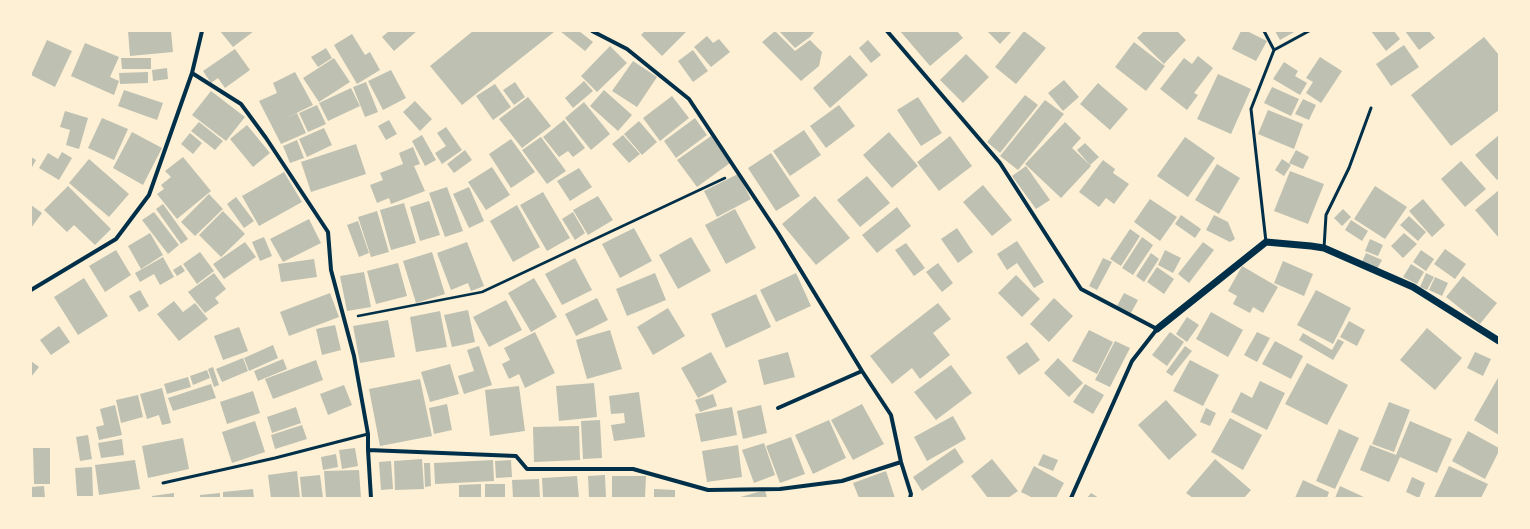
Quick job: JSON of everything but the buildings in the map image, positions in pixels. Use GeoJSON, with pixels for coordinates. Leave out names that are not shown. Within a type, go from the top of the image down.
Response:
{"type":"FeatureCollection","features":[{"type":"Feature","properties":{"kind":"street"},"geometry":{"type":"LineString","coordinates":[[31,290],[116,239],[148,194],[192,74],[202,31]]}},
{"type":"Feature","properties":{"kind":"street"},"geometry":{"type":"LineString","coordinates":[[592,31],[626,49],[689,99],[778,233],[862,371],[891,415],[901,462],[911,494],[910,498]]}},
{"type":"Feature","properties":{"kind":"street"},"geometry":{"type":"LineString","coordinates":[[887,31],[1000,163],[1081,289],[1156,329]]}},
{"type":"Feature","properties":{"kind":"street"},"geometry":{"type":"LineString","coordinates":[[192,74],[241,104],[266,138],[328,232],[331,270],[354,356],[368,434],[371,498]]}},
{"type":"Feature","properties":{"kind":"street"},"geometry":{"type":"LineString","coordinates":[[1071,498],[1132,361],[1156,329],[1266,242],[1324,248],[1413,287],[1499,341]]}},
{"type":"Feature","properties":{"kind":"street"},"geometry":{"type":"LineString","coordinates":[[778,408],[862,371]]}},
{"type":"Feature","properties":{"kind":"street"},"geometry":{"type":"LineString","coordinates":[[368,450],[516,456],[527,469],[633,469],[708,490],[764,488],[780,489],[842,481],[901,462]]}},
{"type":"Feature","properties":{"kind":"lane"},"geometry":{"type":"LineString","coordinates":[[1264,31],[1274,50]]}},
{"type":"Feature","properties":{"kind":"lane"},"geometry":{"type":"LineString","coordinates":[[1266,242],[1251,109],[1274,50],[1309,31]]}},
{"type":"Feature","properties":{"kind":"lane"},"geometry":{"type":"LineString","coordinates":[[1324,248],[1326,216],[1349,168],[1371,108]]}},
{"type":"Feature","properties":{"kind":"lane"},"geometry":{"type":"LineString","coordinates":[[163,483],[275,458],[368,434]]}},
{"type":"Feature","properties":{"kind":"path"},"geometry":{"type":"LineString","coordinates":[[344,318],[482,292],[737,172]]}}]}
